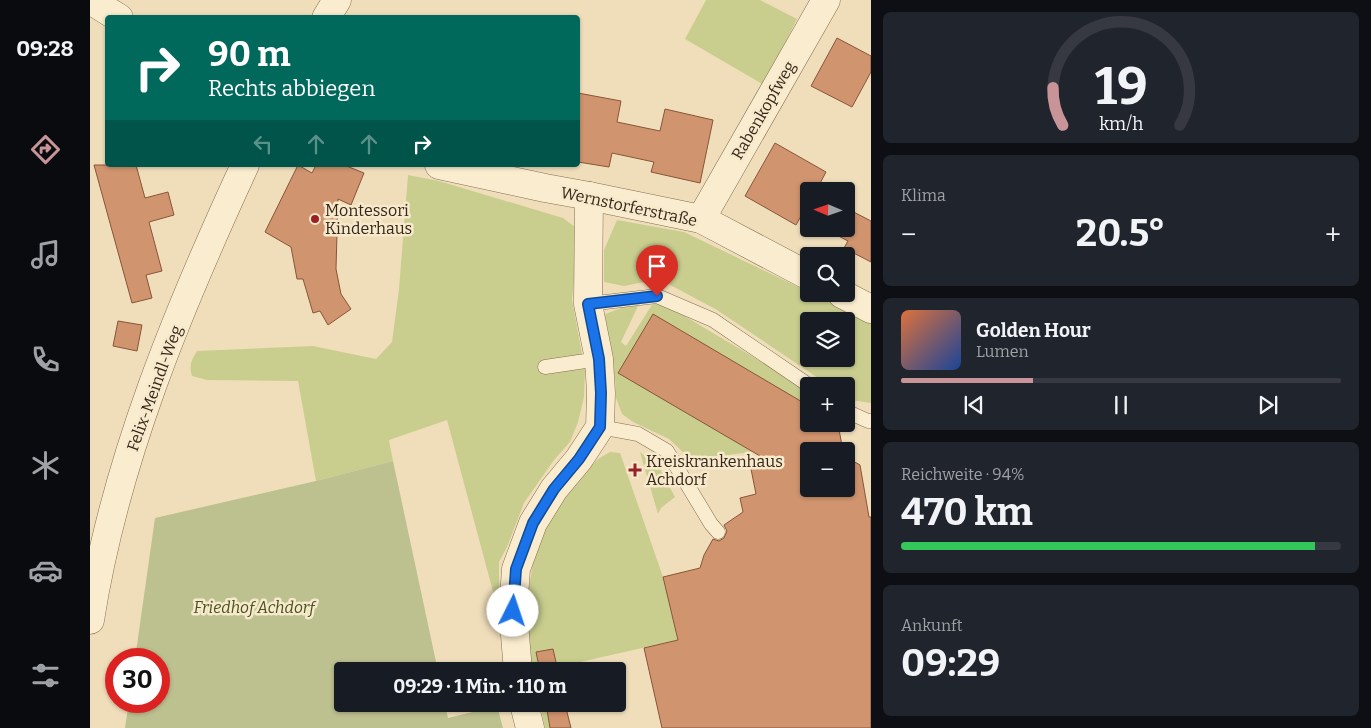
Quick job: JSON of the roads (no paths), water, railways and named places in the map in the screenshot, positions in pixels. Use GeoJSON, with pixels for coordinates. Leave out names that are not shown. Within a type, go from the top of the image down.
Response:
{"type":"FeatureCollection","features":[{"type":"Feature","properties":{"kind":"street"},"geometry":{"type":"LineString","coordinates":[[90,0],[114,15]]}},
{"type":"Feature","properties":{"kind":"street"},"geometry":{"type":"LineString","coordinates":[[328,15],[337,0]]}},
{"type":"Feature","properties":{"kind":"street","name":"Rabenkopfweg"},"geometry":{"type":"LineString","coordinates":[[701,220],[826,0]]}},
{"type":"Feature","properties":{"kind":"street","name":"Felix-Meindl-Weg"},"geometry":{"type":"LineString","coordinates":[[90,620],[110,524],[140,421],[172,334],[220,218],[244,167]]}},
{"type":"Feature","properties":{"kind":"street","name":"Wernstorferstraße"},"geometry":{"type":"LineString","coordinates":[[448,167],[701,220],[800,271]]}},
{"type":"Feature","properties":{"kind":"street"},"geometry":{"type":"LineString","coordinates":[[517,662],[513,611],[516,569],[533,523],[554,489],[579,459],[600,427],[599,359],[588,304],[590,196]]}},
{"type":"Feature","properties":{"kind":"street"},"geometry":{"type":"LineString","coordinates":[[855,301],[871,309]]}},
{"type":"Feature","properties":{"kind":"street"},"geometry":{"type":"LineString","coordinates":[[526,712],[530,728]]}},
{"type":"Feature","properties":{"kind":"lane"},"geometry":{"type":"LineString","coordinates":[[588,304],[657,296],[713,320],[800,379]]}},
{"type":"Feature","properties":{"kind":"lane"},"geometry":{"type":"LineString","coordinates":[[545,367],[599,359]]}},
{"type":"Feature","properties":{"kind":"lane"},"geometry":{"type":"LineString","coordinates":[[855,415],[871,421]]}},
{"type":"Feature","properties":{"kind":"lane"},"geometry":{"type":"LineString","coordinates":[[600,427],[638,434],[666,451],[711,524],[718,532]]}},
{"type":"Feature","properties":{"kind":"place","name":"Montessori Kinderhaus"},"geometry":{"type":"Point","coordinates":[315,219]}},
{"type":"Feature","properties":{"kind":"place","name":"Kreiskrankenhaus Achdorf"},"geometry":{"type":"Point","coordinates":[635,470]}},
{"type":"Feature","properties":{"kind":"park label","name":"Friedhof Achdorf"},"geometry":{"type":"Point","coordinates":[254,607]}}]}
